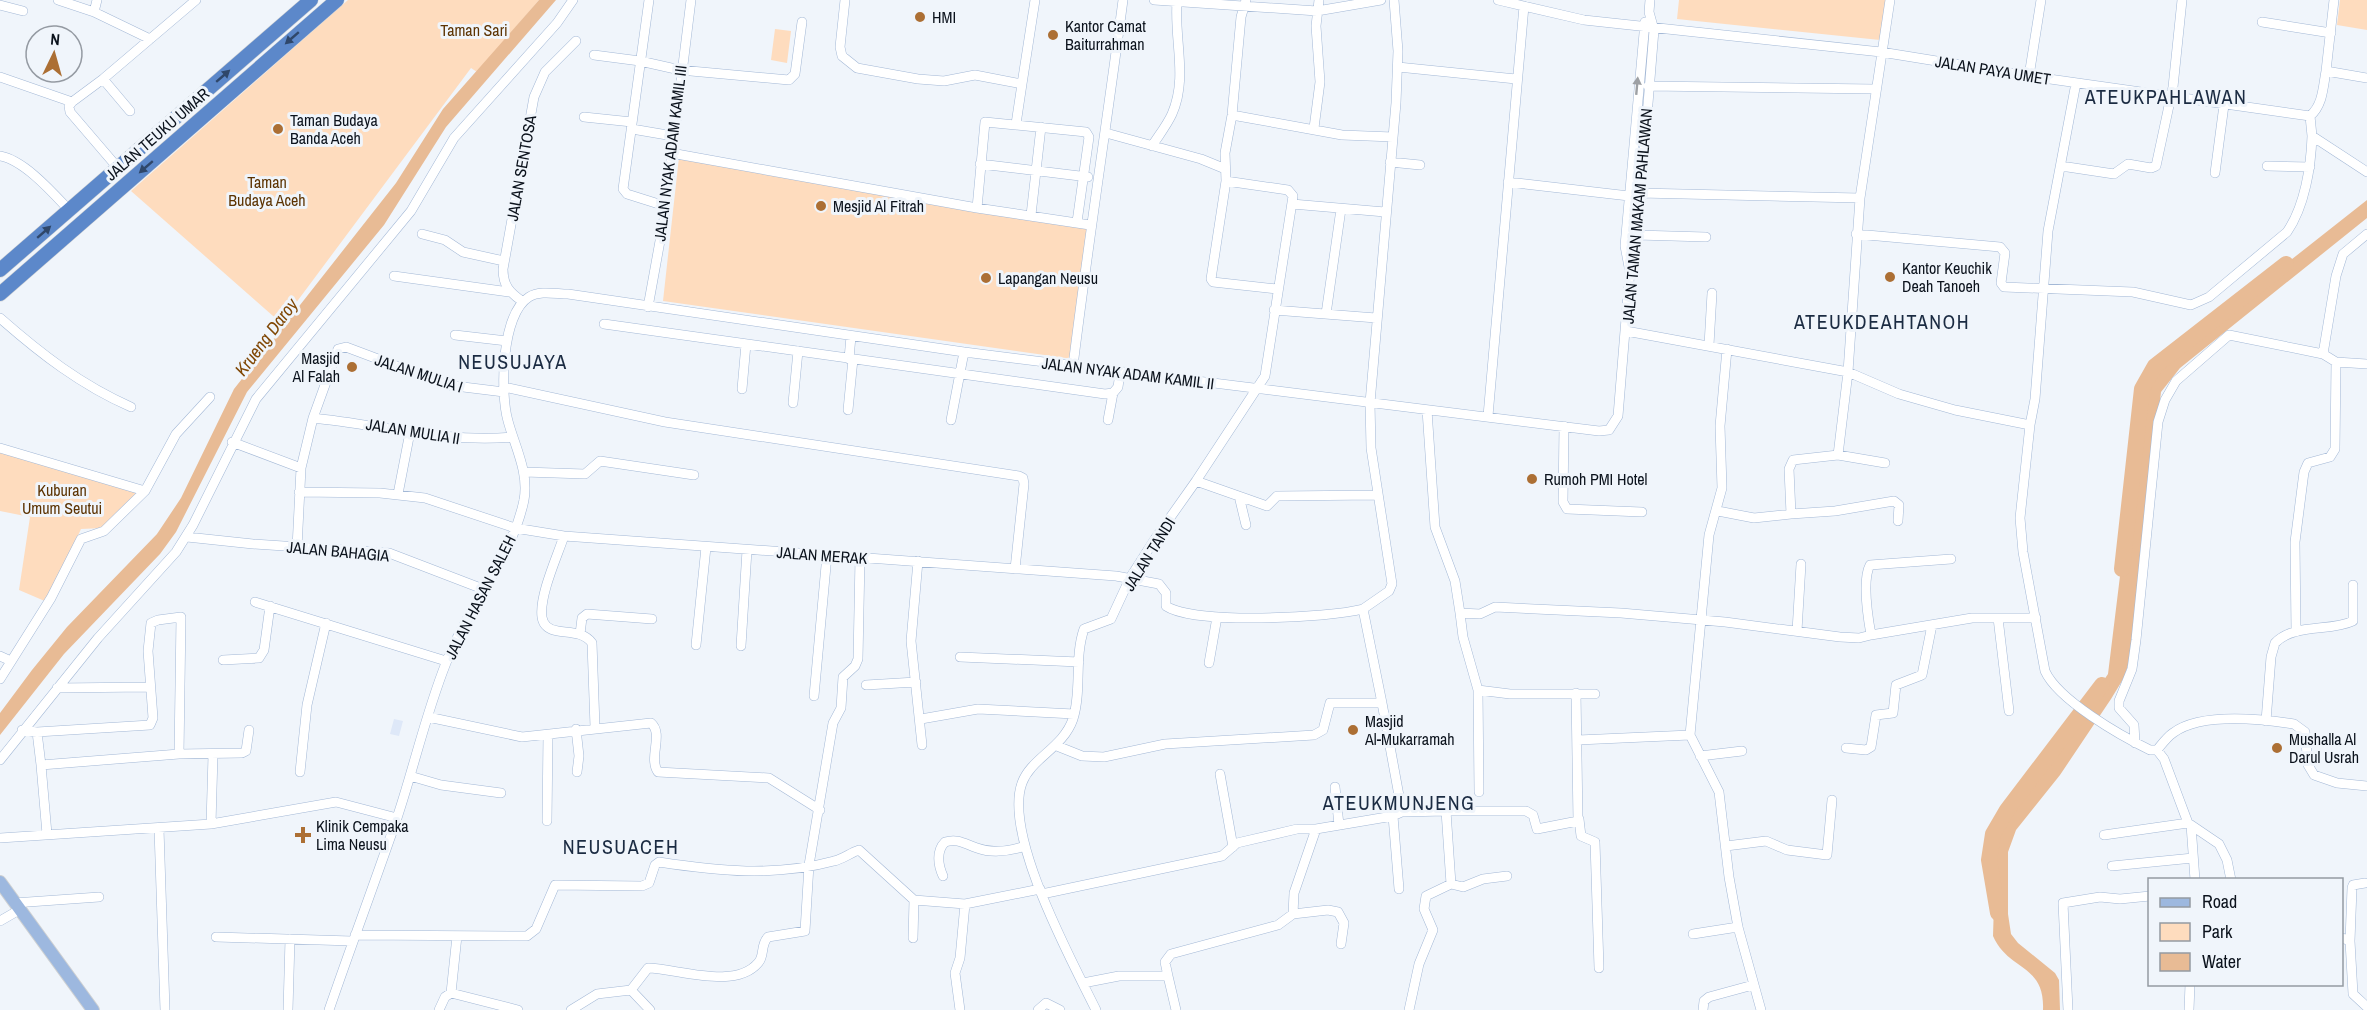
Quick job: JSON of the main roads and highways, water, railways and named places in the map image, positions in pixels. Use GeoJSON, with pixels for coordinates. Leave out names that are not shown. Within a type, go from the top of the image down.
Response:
{"type":"FeatureCollection","features":[{"type":"Feature","properties":{"kind":"highway","name":"JALAN TEUKU UMAR"},"geometry":{"type":"LineString","coordinates":[[0,270],[311,0]]}},
{"type":"Feature","properties":{"kind":"highway","name":"JALAN TEUKU UMAR"},"geometry":{"type":"LineString","coordinates":[[0,294],[336,0]]}},
{"type":"Feature","properties":{"kind":"main road"},"geometry":{"type":"LineString","coordinates":[[0,882],[93,1010]]}},
{"type":"Feature","properties":{"kind":"water"},"geometry":{"type":"Polygon","coordinates":[[[539,0],[556,0],[446,127],[384,225],[247,392],[176,532],[160,554],[64,654],[0,735],[0,713],[32,670],[67,627],[157,534],[181,498],[234,389],[396,183],[443,109],[539,0]]]}},
{"type":"Feature","properties":{"kind":"water"},"geometry":{"type":"Polygon","coordinates":[[[2367,200],[2367,218],[2180,368],[2161,392],[2130,657],[2125,676],[2060,775],[2016,830],[2008,852],[2008,914],[2011,934],[2018,943],[2055,973],[2059,980],[2060,1010],[2043,1010],[2042,995],[2032,975],[2000,948],[1993,936],[1996,839],[2108,674],[2139,421],[2149,388],[2166,362],[2183,345],[2367,200]]]}},
{"type":"Feature","properties":{"kind":"waterway"},"geometry":{"type":"LineString","coordinates":[[2122,569],[2142,389],[2155,366],[2286,264]]}},
{"type":"Feature","properties":{"kind":"waterway"},"geometry":{"type":"LineString","coordinates":[[1998,913],[1989,860],[1993,834],[2007,810],[2102,685]]}},
{"type":"Feature","properties":{"kind":"place","name":"HMI"},"geometry":{"type":"Point","coordinates":[920,17]}},
{"type":"Feature","properties":{"kind":"place","name":"Kantor Camat Baiturrahman"},"geometry":{"type":"Point","coordinates":[1053,35]}},
{"type":"Feature","properties":{"kind":"place","name":"Taman Budaya Banda Aceh"},"geometry":{"type":"Point","coordinates":[278,129]}},
{"type":"Feature","properties":{"kind":"place","name":"Mesjid Al Fitrah"},"geometry":{"type":"Point","coordinates":[821,206]}},
{"type":"Feature","properties":{"kind":"place","name":"Kantor Keuchik Deah Tanoeh"},"geometry":{"type":"Point","coordinates":[1890,277]}},
{"type":"Feature","properties":{"kind":"place","name":"Lapangan Neusu"},"geometry":{"type":"Point","coordinates":[986,278]}},
{"type":"Feature","properties":{"kind":"place","name":"Masjid Al Falah"},"geometry":{"type":"Point","coordinates":[352,367]}},
{"type":"Feature","properties":{"kind":"place","name":"Rumoh PMI Hotel"},"geometry":{"type":"Point","coordinates":[1532,479]}},
{"type":"Feature","properties":{"kind":"place","name":"Masjid Al-Mukarramah"},"geometry":{"type":"Point","coordinates":[1353,730]}},
{"type":"Feature","properties":{"kind":"place","name":"Mushalla Al Darul Usrah"},"geometry":{"type":"Point","coordinates":[2277,748]}},
{"type":"Feature","properties":{"kind":"place","name":"Klinik Cempaka Lima Neusu"},"geometry":{"type":"Point","coordinates":[303,835]}},
{"type":"Feature","properties":{"kind":"district","name":"ATEUKPAHLAWAN"},"geometry":{"type":"Point","coordinates":[2166,96]}},
{"type":"Feature","properties":{"kind":"district","name":"ATEUKDEAHTANOH"},"geometry":{"type":"Point","coordinates":[1882,321]}},
{"type":"Feature","properties":{"kind":"district","name":"NEUSUJAYA"},"geometry":{"type":"Point","coordinates":[513,361]}},
{"type":"Feature","properties":{"kind":"district","name":"ATEUKMUNJENG"},"geometry":{"type":"Point","coordinates":[1399,802]}},
{"type":"Feature","properties":{"kind":"district","name":"NEUSUACEH"},"geometry":{"type":"Point","coordinates":[621,846]}},
{"type":"Feature","properties":{"kind":"park label","name":"Taman Sari"},"geometry":{"type":"Point","coordinates":[474,30]}},
{"type":"Feature","properties":{"kind":"park label","name":"Taman Budaya Aceh"},"geometry":{"type":"Point","coordinates":[267,191]}},
{"type":"Feature","properties":{"kind":"park label","name":"Kuburan Umum Seutui"},"geometry":{"type":"Point","coordinates":[62,499]}},
{"type":"Feature","properties":{"kind":"water label","name":"Krueng Daroy"},"geometry":{"type":"Point","coordinates":[266,337]}}]}
